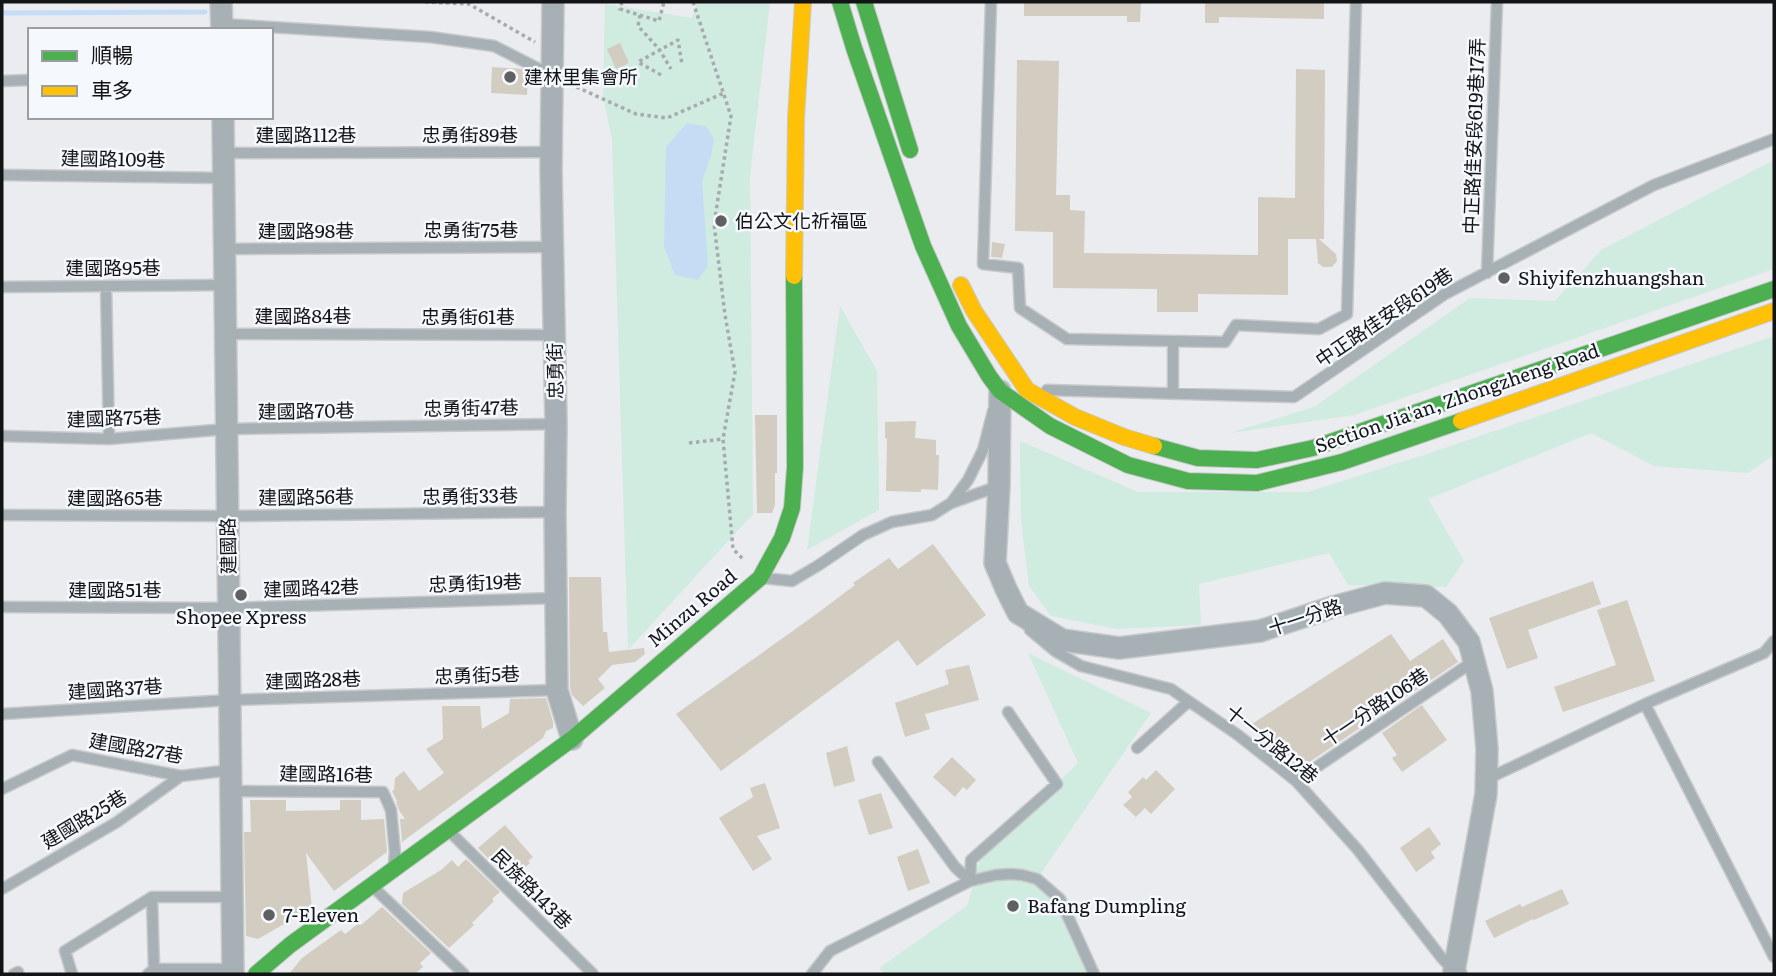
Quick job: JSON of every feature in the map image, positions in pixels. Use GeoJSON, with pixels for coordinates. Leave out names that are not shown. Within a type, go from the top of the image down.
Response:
{"type":"FeatureCollection","features":[{"type":"Feature","properties":{"kind":"main road","name":"Minzu Road"},"geometry":{"type":"LineString","coordinates":[[256,974],[290,945],[572,739],[760,578],[782,538],[792,508],[795,467],[794,214],[803,2]]}},
{"type":"Feature","properties":{"kind":"main road"},"geometry":{"type":"LineString","coordinates":[[840,2],[923,246],[959,326],[1000,391]]}},
{"type":"Feature","properties":{"kind":"main road"},"geometry":{"type":"LineString","coordinates":[[864,2],[914,163]]}},
{"type":"Feature","properties":{"kind":"main road"},"geometry":{"type":"LineString","coordinates":[[956,275],[974,311],[1027,390]]}},
{"type":"Feature","properties":{"kind":"main road","name":"Section Jia'an, Zhongzheng Road"},"geometry":{"type":"LineString","coordinates":[[1027,390],[1075,417],[1125,437],[1198,458],[1257,460],[1313,448],[1774,289]]}},
{"type":"Feature","properties":{"kind":"main road","name":"Section Jia'an, Zhongzheng Road"},"geometry":{"type":"LineString","coordinates":[[1000,391],[1050,426],[1128,466],[1188,481],[1257,483],[1342,462],[1774,311]]}},
{"type":"Feature","properties":{"kind":"street"},"geometry":{"type":"LineString","coordinates":[[221,2],[222,27]]}},
{"type":"Feature","properties":{"kind":"street","name":"忠勇街"},"geometry":{"type":"LineString","coordinates":[[553,2],[557,690],[572,739]]}},
{"type":"Feature","properties":{"kind":"street","name":"建國路"},"geometry":{"type":"LineString","coordinates":[[223,119],[233,971]]}},
{"type":"Feature","properties":{"kind":"street"},"geometry":{"type":"LineString","coordinates":[[1000,391],[995,563],[1018,613]]}},
{"type":"Feature","properties":{"kind":"street","name":"十一分路"},"geometry":{"type":"LineString","coordinates":[[1018,613],[1062,640],[1119,649],[1260,631],[1385,593],[1426,596],[1448,614],[1469,642],[1482,691],[1487,749],[1486,794],[1455,972]]}},
{"type":"Feature","properties":{"kind":"lane"},"geometry":{"type":"LineString","coordinates":[[991,2],[983,264],[1018,268],[1020,308],[1066,339],[1173,342],[1225,342],[1236,326],[1319,329],[1347,314],[1356,2]]}},
{"type":"Feature","properties":{"kind":"lane","name":"中正路佳安段619巷17弄"},"geometry":{"type":"LineString","coordinates":[[1487,273],[1497,2]]}},
{"type":"Feature","properties":{"kind":"lane"},"geometry":{"type":"LineString","coordinates":[[222,27],[244,28]]}},
{"type":"Feature","properties":{"kind":"lane"},"geometry":{"type":"LineString","coordinates":[[273,29],[430,37],[494,46],[552,76]]}},
{"type":"Feature","properties":{"kind":"lane"},"geometry":{"type":"LineString","coordinates":[[2,81],[28,80]]}},
{"type":"Feature","properties":{"kind":"lane","name":"中正路佳安段619巷"},"geometry":{"type":"LineString","coordinates":[[1000,391],[1294,397],[1445,294],[1654,185],[1774,139]]}},
{"type":"Feature","properties":{"kind":"lane","name":"忠勇街89巷"},"geometry":{"type":"LineString","coordinates":[[388,153],[552,152]]}},
{"type":"Feature","properties":{"kind":"lane","name":"建國路112巷"},"geometry":{"type":"LineString","coordinates":[[223,153],[388,153]]}},
{"type":"Feature","properties":{"kind":"lane","name":"建國路109巷"},"geometry":{"type":"LineString","coordinates":[[2,175],[223,178]]}},
{"type":"Feature","properties":{"kind":"lane","name":"忠勇街75巷"},"geometry":{"type":"LineString","coordinates":[[389,247],[553,247]]}},
{"type":"Feature","properties":{"kind":"lane","name":"建國路98巷"},"geometry":{"type":"LineString","coordinates":[[224,248],[389,247]]}},
{"type":"Feature","properties":{"kind":"lane","name":"建國路95巷"},"geometry":{"type":"LineString","coordinates":[[2,287],[225,285]]}},
{"type":"Feature","properties":{"kind":"lane"},"geometry":{"type":"LineString","coordinates":[[106,286],[109,439]]}},
{"type":"Feature","properties":{"kind":"lane","name":"建國路84巷"},"geometry":{"type":"LineString","coordinates":[[225,334],[381,334]]}},
{"type":"Feature","properties":{"kind":"lane","name":"忠勇街61巷"},"geometry":{"type":"LineString","coordinates":[[381,334],[555,335]]}},
{"type":"Feature","properties":{"kind":"lane"},"geometry":{"type":"LineString","coordinates":[[1172,394],[1173,342]]}},
{"type":"Feature","properties":{"kind":"lane"},"geometry":{"type":"LineString","coordinates":[[951,503],[968,480],[983,450],[1000,391]]}},
{"type":"Feature","properties":{"kind":"lane","name":"忠勇街47巷"},"geometry":{"type":"LineString","coordinates":[[386,427],[556,424]]}},
{"type":"Feature","properties":{"kind":"lane","name":"建國路70巷"},"geometry":{"type":"LineString","coordinates":[[227,429],[386,427]]}},
{"type":"Feature","properties":{"kind":"lane","name":"建國路75巷"},"geometry":{"type":"LineString","coordinates":[[2,436],[109,439],[227,429]]}},
{"type":"Feature","properties":{"kind":"lane"},"geometry":{"type":"LineString","coordinates":[[760,578],[792,581],[863,535],[892,522],[932,515],[951,503],[999,486]]}},
{"type":"Feature","properties":{"kind":"lane","name":"忠勇街33巷"},"geometry":{"type":"LineString","coordinates":[[385,514],[555,512]]}},
{"type":"Feature","properties":{"kind":"lane","name":"建國路56巷"},"geometry":{"type":"LineString","coordinates":[[228,516],[385,514]]}},
{"type":"Feature","properties":{"kind":"lane","name":"建國路65巷"},"geometry":{"type":"LineString","coordinates":[[2,515],[228,516]]}},
{"type":"Feature","properties":{"kind":"lane","name":"忠勇街19巷"},"geometry":{"type":"LineString","coordinates":[[395,603],[556,598]]}},
{"type":"Feature","properties":{"kind":"lane","name":"建國路42巷"},"geometry":{"type":"LineString","coordinates":[[229,608],[395,603]]}},
{"type":"Feature","properties":{"kind":"lane","name":"建國路51巷"},"geometry":{"type":"LineString","coordinates":[[2,607],[229,608]]}},
{"type":"Feature","properties":{"kind":"lane","name":"十一分路12巷"},"geometry":{"type":"LineString","coordinates":[[1018,613],[1034,634],[1055,651],[1081,666],[1171,690],[1238,736],[1296,781],[1358,850],[1455,972]]}},
{"type":"Feature","properties":{"kind":"lane"},"geometry":{"type":"LineString","coordinates":[[1487,779],[1645,704],[1765,653],[1774,641]]}},
{"type":"Feature","properties":{"kind":"lane","name":"十一分路106巷"},"geometry":{"type":"LineString","coordinates":[[1296,781],[1474,661]]}},
{"type":"Feature","properties":{"kind":"lane","name":"忠勇街5巷"},"geometry":{"type":"LineString","coordinates":[[398,695],[557,690]]}},
{"type":"Feature","properties":{"kind":"lane","name":"建國路28巷"},"geometry":{"type":"LineString","coordinates":[[230,700],[398,695]]}},
{"type":"Feature","properties":{"kind":"lane","name":"建國路37巷"},"geometry":{"type":"LineString","coordinates":[[2,714],[230,700]]}},
{"type":"Feature","properties":{"kind":"lane"},"geometry":{"type":"LineString","coordinates":[[1137,748],[1188,702]]}},
{"type":"Feature","properties":{"kind":"lane"},"geometry":{"type":"LineString","coordinates":[[1645,704],[1774,957]]}},
{"type":"Feature","properties":{"kind":"lane"},"geometry":{"type":"LineString","coordinates":[[970,881],[971,860],[1057,784],[1008,712]]}},
{"type":"Feature","properties":{"kind":"lane","name":"建國路27巷"},"geometry":{"type":"LineString","coordinates":[[2,789],[72,755],[181,776],[231,781]]}},
{"type":"Feature","properties":{"kind":"lane"},"geometry":{"type":"LineString","coordinates":[[878,761],[956,867],[970,881]]}},
{"type":"Feature","properties":{"kind":"lane","name":"建國路25巷"},"geometry":{"type":"LineString","coordinates":[[2,889],[117,822],[181,776]]}},
{"type":"Feature","properties":{"kind":"lane","name":"建國路16巷"},"geometry":{"type":"LineString","coordinates":[[231,781],[383,792],[391,810],[395,853],[393,869]]}},
{"type":"Feature","properties":{"kind":"lane","name":"民族路143巷"},"geometry":{"type":"LineString","coordinates":[[447,829],[593,974]]}},
{"type":"Feature","properties":{"kind":"lane"},"geometry":{"type":"LineString","coordinates":[[812,974],[830,951],[970,881],[1011,874],[1037,879],[1060,899],[1094,974]]}},
{"type":"Feature","properties":{"kind":"lane"},"geometry":{"type":"LineString","coordinates":[[371,886],[464,974]]}},
{"type":"Feature","properties":{"kind":"lane"},"geometry":{"type":"LineString","coordinates":[[72,974],[65,951],[152,897],[232,897]]}},
{"type":"Feature","properties":{"kind":"lane"},"geometry":{"type":"LineString","coordinates":[[152,897],[151,972],[233,971]]}},
{"type":"Feature","properties":{"kind":"path"},"geometry":{"type":"LineString","coordinates":[[425,2],[469,4],[553,52]]}},
{"type":"Feature","properties":{"kind":"path"},"geometry":{"type":"LineString","coordinates":[[622,2],[620,9],[659,21],[664,2]]}},
{"type":"Feature","properties":{"kind":"path"},"geometry":{"type":"LineString","coordinates":[[694,2],[731,116],[713,225],[735,372],[723,439],[733,549],[760,578]]}},
{"type":"Feature","properties":{"kind":"path"},"geometry":{"type":"LineString","coordinates":[[640,15],[638,26],[659,49],[671,69]]}},
{"type":"Feature","properties":{"kind":"path"},"geometry":{"type":"LineString","coordinates":[[661,75],[638,62],[678,40],[682,64]]}},
{"type":"Feature","properties":{"kind":"path"},"geometry":{"type":"LineString","coordinates":[[552,76],[636,114],[667,118],[724,93]]}},
{"type":"Feature","properties":{"kind":"path"},"geometry":{"type":"LineString","coordinates":[[689,443],[723,439]]}},
{"type":"Feature","properties":{"kind":"green space"},"geometry":{"type":"Polygon","coordinates":[[[697,2],[770,2],[750,176],[753,514],[628,650],[612,139],[603,97],[605,4],[692,18],[697,2]]]}},
{"type":"Feature","properties":{"kind":"green space"},"geometry":{"type":"Polygon","coordinates":[[[1774,160],[1774,269],[1354,415],[1230,433],[1314,407],[1470,298],[1555,301],[1601,250],[1774,160]]]}},
{"type":"Feature","properties":{"kind":"green space"},"geometry":{"type":"Polygon","coordinates":[[[840,306],[877,371],[879,510],[807,550],[840,306]]]}},
{"type":"Feature","properties":{"kind":"green space"},"geometry":{"type":"Polygon","coordinates":[[[1774,336],[1774,455],[1748,473],[1654,466],[1591,433],[1428,499],[1464,561],[1446,587],[1348,585],[1329,553],[1199,584],[1201,625],[1117,629],[1051,616],[1029,586],[1021,519],[1020,441],[1138,492],[1308,492],[1774,336]]]}},
{"type":"Feature","properties":{"kind":"green space"},"geometry":{"type":"Polygon","coordinates":[[[1028,653],[1151,713],[1037,879],[1066,904],[1087,974],[885,974],[879,968],[967,906],[981,856],[1078,763],[1028,653]]]}},
{"type":"Feature","properties":{"kind":"water"},"geometry":{"type":"Polygon","coordinates":[[[687,123],[706,126],[714,139],[702,181],[708,266],[698,280],[675,275],[664,247],[666,147],[687,123]]]}},
{"type":"Feature","properties":{"kind":"building"},"geometry":{"type":"Polygon","coordinates":[[[1024,2],[1141,2],[1140,22],[1127,22],[1127,16],[1024,16],[1024,2]]]}},
{"type":"Feature","properties":{"kind":"building"},"geometry":{"type":"Polygon","coordinates":[[[1205,2],[1324,2],[1324,19],[1219,17],[1219,23],[1205,23],[1205,2]]]}},
{"type":"Feature","properties":{"kind":"building"},"geometry":{"type":"Polygon","coordinates":[[[620,43],[629,63],[616,69],[607,49],[620,43]]]}},
{"type":"Feature","properties":{"kind":"building"},"geometry":{"type":"Polygon","coordinates":[[[1017,60],[1059,61],[1056,195],[1070,195],[1070,210],[1085,211],[1084,253],[1258,255],[1258,197],[1295,198],[1296,69],[1325,70],[1324,239],[1319,239],[1336,254],[1337,261],[1332,267],[1323,267],[1318,263],[1316,239],[1288,239],[1288,295],[1198,294],[1198,312],[1157,312],[1157,289],[1053,288],[1053,232],[1015,231],[1017,60]]]}},
{"type":"Feature","properties":{"kind":"building","name":"建林里集會所"},"geometry":{"type":"Polygon","coordinates":[[[492,67],[522,69],[528,72],[527,95],[491,93],[492,67]]]}},
{"type":"Feature","properties":{"kind":"building"},"geometry":{"type":"Polygon","coordinates":[[[992,242],[1005,244],[1002,258],[991,257],[992,242]]]}},
{"type":"Feature","properties":{"kind":"building"},"geometry":{"type":"Polygon","coordinates":[[[755,415],[777,415],[777,473],[772,513],[757,513],[755,415]]]}},
{"type":"Feature","properties":{"kind":"building"},"geometry":{"type":"Polygon","coordinates":[[[916,421],[915,438],[936,440],[936,455],[939,455],[938,490],[886,491],[885,422],[916,421]]]}},
{"type":"Feature","properties":{"kind":"building"},"geometry":{"type":"Polygon","coordinates":[[[933,544],[986,615],[917,666],[898,640],[721,771],[676,714],[811,618],[855,585],[853,583],[889,558],[898,569],[933,544]]]}},
{"type":"Feature","properties":{"kind":"building"},"geometry":{"type":"Polygon","coordinates":[[[569,577],[601,577],[603,632],[607,632],[609,652],[644,648],[645,654],[635,662],[612,665],[598,679],[605,688],[583,706],[572,695],[570,688],[569,577]]]}},
{"type":"Feature","properties":{"kind":"building"},"geometry":{"type":"Polygon","coordinates":[[[1593,581],[1601,604],[1528,630],[1538,658],[1507,669],[1489,618],[1593,581]]]}},
{"type":"Feature","properties":{"kind":"building"},"geometry":{"type":"Polygon","coordinates":[[[1627,600],[1655,681],[1563,712],[1554,687],[1616,665],[1597,610],[1627,600]]]}},
{"type":"Feature","properties":{"kind":"building"},"geometry":{"type":"Polygon","coordinates":[[[1391,634],[1410,661],[1443,639],[1458,662],[1296,771],[1276,744],[1268,749],[1252,724],[1391,634]]]}},
{"type":"Feature","properties":{"kind":"building"},"geometry":{"type":"Polygon","coordinates":[[[969,665],[979,700],[925,714],[930,729],[905,737],[895,703],[949,684],[945,670],[969,665]]]}},
{"type":"Feature","properties":{"kind":"building"},"geometry":{"type":"Polygon","coordinates":[[[546,698],[553,728],[546,731],[543,738],[402,842],[400,819],[405,819],[392,791],[395,778],[404,771],[419,791],[444,773],[426,749],[443,739],[442,706],[480,706],[482,729],[509,713],[510,699],[546,698]]]}},
{"type":"Feature","properties":{"kind":"building"},"geometry":{"type":"Polygon","coordinates":[[[1422,705],[1447,740],[1402,772],[1392,758],[1397,755],[1382,733],[1422,705]]]}},
{"type":"Feature","properties":{"kind":"building"},"geometry":{"type":"Polygon","coordinates":[[[847,746],[855,781],[834,787],[826,753],[847,746]]]}},
{"type":"Feature","properties":{"kind":"building"},"geometry":{"type":"Polygon","coordinates":[[[952,757],[976,780],[967,790],[963,787],[955,797],[933,777],[952,757]]]}},
{"type":"Feature","properties":{"kind":"building"},"geometry":{"type":"Polygon","coordinates":[[[1156,770],[1175,789],[1151,814],[1145,808],[1136,817],[1123,805],[1132,797],[1128,792],[1143,777],[1146,780],[1156,770]]]}},
{"type":"Feature","properties":{"kind":"building"},"geometry":{"type":"Polygon","coordinates":[[[765,783],[780,828],[757,836],[772,859],[753,871],[719,818],[753,797],[750,788],[765,783]]]}},
{"type":"Feature","properties":{"kind":"building"},"geometry":{"type":"Polygon","coordinates":[[[881,793],[893,828],[869,835],[858,800],[881,793]]]}},
{"type":"Feature","properties":{"kind":"building"},"geometry":{"type":"Polygon","coordinates":[[[250,800],[286,800],[286,811],[340,810],[340,800],[361,800],[361,820],[384,819],[387,852],[334,891],[306,853],[312,908],[258,939],[246,936],[244,832],[251,832],[250,800]]]}},
{"type":"Feature","properties":{"kind":"building"},"geometry":{"type":"Polygon","coordinates":[[[505,825],[533,857],[510,881],[478,848],[505,825]]]}},
{"type":"Feature","properties":{"kind":"building"},"geometry":{"type":"Polygon","coordinates":[[[1429,827],[1441,844],[1431,852],[1435,858],[1416,872],[1400,848],[1429,827]]]}},
{"type":"Feature","properties":{"kind":"building"},"geometry":{"type":"Polygon","coordinates":[[[918,849],[930,883],[908,891],[897,857],[918,849]]]}},
{"type":"Feature","properties":{"kind":"building"},"geometry":{"type":"Polygon","coordinates":[[[466,859],[500,892],[472,923],[474,925],[449,948],[402,904],[403,893],[441,870],[452,860],[458,867],[466,859]]]}},
{"type":"Feature","properties":{"kind":"building"},"geometry":{"type":"Polygon","coordinates":[[[1562,889],[1569,904],[1494,938],[1485,921],[1520,904],[1522,907],[1562,889]]]}},
{"type":"Feature","properties":{"kind":"building"},"geometry":{"type":"Polygon","coordinates":[[[382,907],[431,953],[420,963],[423,967],[415,974],[289,974],[302,958],[341,930],[345,934],[359,923],[361,925],[382,907]]]}},
{"type":"Feature","properties":{"kind":"waterway"},"geometry":{"type":"LineString","coordinates":[[2,13],[205,12]]}},
{"type":"Feature","properties":{"kind":"traffic: fast"},"geometry":{"type":"LineString","coordinates":[[840,2],[923,246],[959,326],[1000,391],[1050,426],[1128,465],[1188,481],[1257,483],[1342,462],[1461,421]]}},
{"type":"Feature","properties":{"kind":"traffic: fast"},"geometry":{"type":"LineString","coordinates":[[864,2],[910,150]]}},
{"type":"Feature","properties":{"kind":"traffic: fast"},"geometry":{"type":"LineString","coordinates":[[256,974],[290,945],[572,739],[760,578],[782,538],[792,508],[795,467],[794,276]]}},
{"type":"Feature","properties":{"kind":"traffic: fast"},"geometry":{"type":"LineString","coordinates":[[1154,446],[1198,458],[1257,460],[1313,448],[1774,289]]}},
{"type":"Feature","properties":{"kind":"traffic: slow"},"geometry":{"type":"LineString","coordinates":[[794,276],[796,118],[803,2]]}},
{"type":"Feature","properties":{"kind":"traffic: slow"},"geometry":{"type":"LineString","coordinates":[[961,285],[974,311],[1027,390],[1075,417],[1154,446]]}},
{"type":"Feature","properties":{"kind":"traffic: slow"},"geometry":{"type":"LineString","coordinates":[[1461,421],[1774,311]]}},
{"type":"Feature","properties":{"kind":"place","name":"建林里集會所"},"geometry":{"type":"Point","coordinates":[510,77]}},
{"type":"Feature","properties":{"kind":"place","name":"伯公文化祈福區"},"geometry":{"type":"Point","coordinates":[721,221]}},
{"type":"Feature","properties":{"kind":"place","name":"Shiyifenzhuangshan"},"geometry":{"type":"Point","coordinates":[1504,278]}},
{"type":"Feature","properties":{"kind":"place","name":"Shopee Xpress"},"geometry":{"type":"Point","coordinates":[241,595]}},
{"type":"Feature","properties":{"kind":"place","name":"Bafang Dumpling"},"geometry":{"type":"Point","coordinates":[1013,906]}},
{"type":"Feature","properties":{"kind":"place","name":"7-Eleven"},"geometry":{"type":"Point","coordinates":[269,915]}}]}
